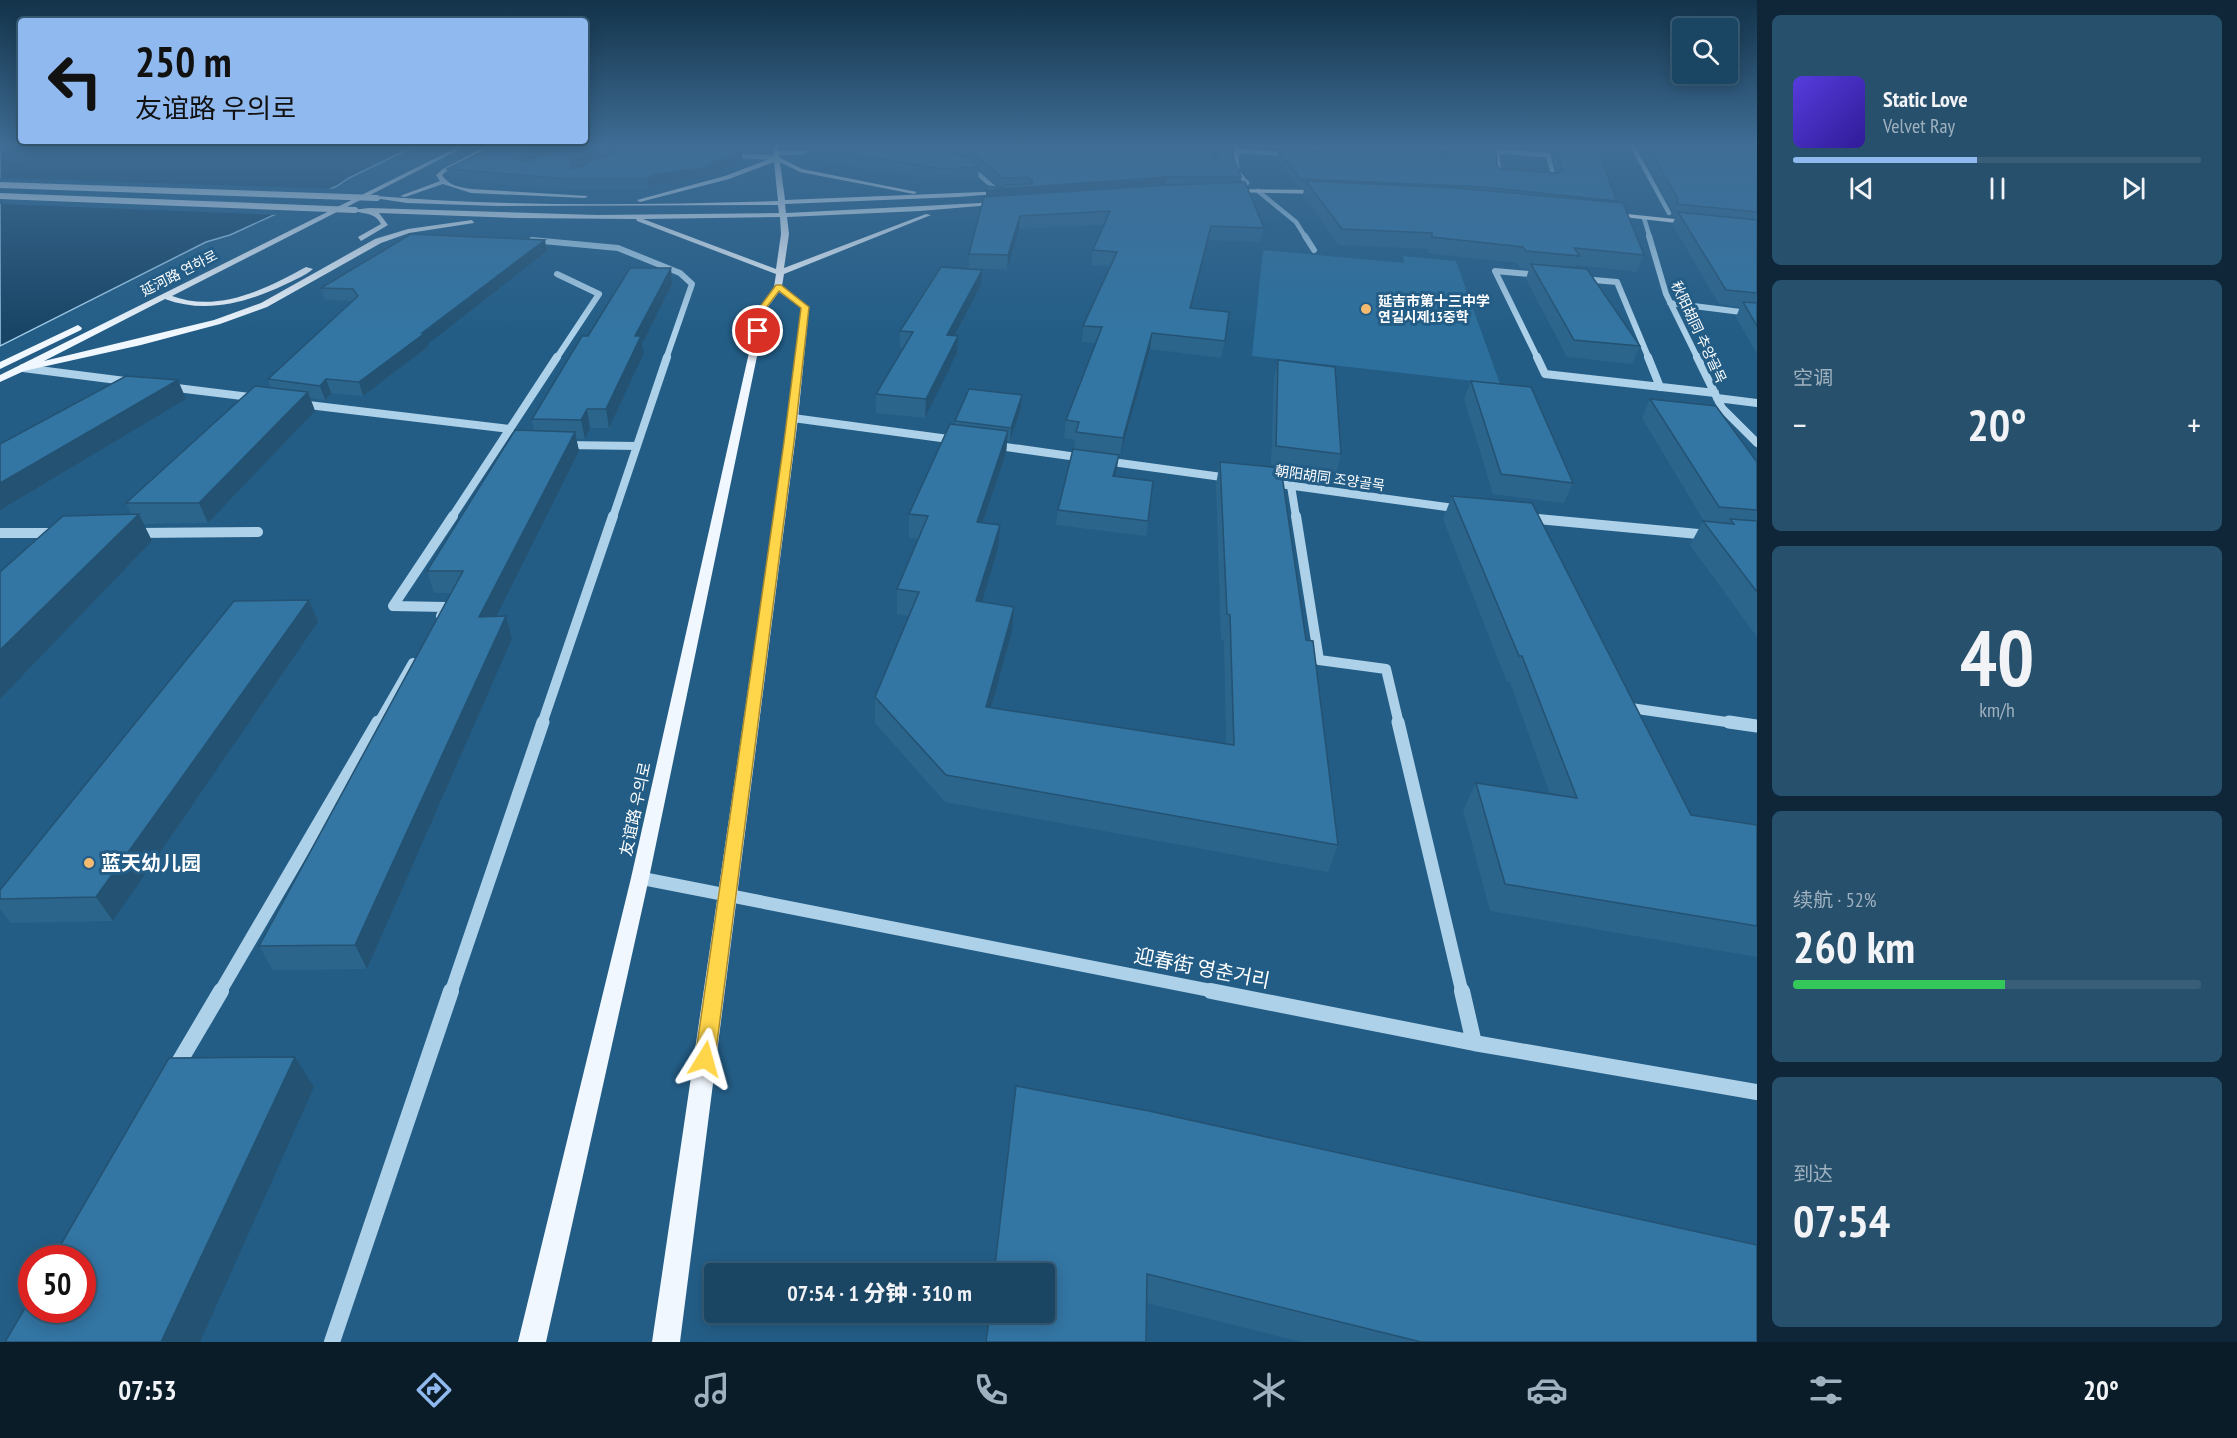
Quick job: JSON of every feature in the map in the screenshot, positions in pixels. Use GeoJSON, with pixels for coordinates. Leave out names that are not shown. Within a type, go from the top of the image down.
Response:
{"type":"FeatureCollection","features":[{"type":"Feature","properties":{"kind":"main road"},"geometry":{"type":"LineString","coordinates":[[269,207],[522,217],[782,214],[963,207]]}},
{"type":"Feature","properties":{"kind":"main road"},"geometry":{"type":"LineString","coordinates":[[248,244],[323,207]]}},
{"type":"Feature","properties":{"kind":"main road","name":"延河路 연하로"},"geometry":{"type":"LineString","coordinates":[[0,380],[342,207]]}},
{"type":"Feature","properties":{"kind":"main road","name":"友谊路 우의로"},"geometry":{"type":"LineString","coordinates":[[532,1342],[640,878],[763,308],[778,280],[785,234],[781,207]]}},
{"type":"Feature","properties":{"kind":"main road"},"geometry":{"type":"LineString","coordinates":[[778,280],[916,218],[957,207]]}},
{"type":"Feature","properties":{"kind":"main road"},"geometry":{"type":"LineString","coordinates":[[1601,214],[1700,220],[1669,213],[1608,207]]}},
{"type":"Feature","properties":{"kind":"main road"},"geometry":{"type":"LineString","coordinates":[[350,245],[385,225],[381,217],[369,210]]}},
{"type":"Feature","properties":{"kind":"main road"},"geometry":{"type":"LineString","coordinates":[[23,368],[148,341],[217,322],[264,305],[378,241],[393,235],[434,226],[522,217]]}},
{"type":"Feature","properties":{"kind":"main road"},"geometry":{"type":"LineString","coordinates":[[631,217],[778,280],[805,307],[793,418],[666,1342]]}},
{"type":"Feature","properties":{"kind":"main road"},"geometry":{"type":"LineString","coordinates":[[166,309],[218,303],[263,292],[321,262]]}},
{"type":"Feature","properties":{"kind":"main road"},"geometry":{"type":"LineString","coordinates":[[164,296],[188,303],[218,303]]}},
{"type":"Feature","properties":{"kind":"main road"},"geometry":{"type":"LineString","coordinates":[[0,366],[89,323],[155,311]]}},
{"type":"Feature","properties":{"kind":"main road"},"geometry":{"type":"LineString","coordinates":[[89,323],[86,330],[88,335],[111,342],[148,341]]}},
{"type":"Feature","properties":{"kind":"street"},"geometry":{"type":"LineString","coordinates":[[1279,207],[1296,222],[1314,250]]}},
{"type":"Feature","properties":{"kind":"street"},"geometry":{"type":"LineString","coordinates":[[1666,207],[1669,213]]}},
{"type":"Feature","properties":{"kind":"street","name":"秋阳胡同 추양골목"},"geometry":{"type":"LineString","coordinates":[[1644,218],[1670,303],[1722,408],[1757,443]]}},
{"type":"Feature","properties":{"kind":"street"},"geometry":{"type":"LineString","coordinates":[[332,1342],[692,284],[680,273],[618,248],[528,240]]}},
{"type":"Feature","properties":{"kind":"street"},"geometry":{"type":"LineString","coordinates":[[1551,276],[1495,271],[1545,374],[1660,387],[1757,403]]}},
{"type":"Feature","properties":{"kind":"street"},"geometry":{"type":"LineString","coordinates":[[434,628],[446,607],[393,606],[506,443],[510,429],[599,294],[557,274]]}},
{"type":"Feature","properties":{"kind":"street"},"geometry":{"type":"LineString","coordinates":[[1573,278],[1617,282],[1660,387]]}},
{"type":"Feature","properties":{"kind":"street"},"geometry":{"type":"LineString","coordinates":[[1670,303],[1757,314]]}},
{"type":"Feature","properties":{"kind":"street"},"geometry":{"type":"LineString","coordinates":[[23,368],[140,383]]}},
{"type":"Feature","properties":{"kind":"street"},"geometry":{"type":"LineString","coordinates":[[164,386],[269,400]]}},
{"type":"Feature","properties":{"kind":"street"},"geometry":{"type":"LineString","coordinates":[[293,403],[510,429]]}},
{"type":"Feature","properties":{"kind":"street"},"geometry":{"type":"LineString","coordinates":[[793,418],[970,442]]}},
{"type":"Feature","properties":{"kind":"street"},"geometry":{"type":"LineString","coordinates":[[982,444],[1089,459]]}},
{"type":"Feature","properties":{"kind":"street"},"geometry":{"type":"LineString","coordinates":[[557,445],[637,446]]}},
{"type":"Feature","properties":{"kind":"street"},"geometry":{"type":"LineString","coordinates":[[1101,460],[1243,479]]}},
{"type":"Feature","properties":{"kind":"street","name":"朝阳胡同 조양골목"},"geometry":{"type":"LineString","coordinates":[[1267,483],[1468,510]]}},
{"type":"Feature","properties":{"kind":"street"},"geometry":{"type":"LineString","coordinates":[[1291,486],[1319,660],[1386,669],[1474,1043]]}},
{"type":"Feature","properties":{"kind":"street"},"geometry":{"type":"LineString","coordinates":[[1515,516],[1723,536]]}},
{"type":"Feature","properties":{"kind":"street"},"geometry":{"type":"LineString","coordinates":[[1527,518],[1532,528]]}},
{"type":"Feature","properties":{"kind":"street"},"geometry":{"type":"LineString","coordinates":[[129,533],[258,532]]}},
{"type":"Feature","properties":{"kind":"street"},"geometry":{"type":"LineString","coordinates":[[0,533],[70,533]]}},
{"type":"Feature","properties":{"kind":"street"},"geometry":{"type":"LineString","coordinates":[[167,1083],[422,648]]}},
{"type":"Feature","properties":{"kind":"street"},"geometry":{"type":"LineString","coordinates":[[1615,706],[1757,726]]}},
{"type":"Feature","properties":{"kind":"street","name":"迎春街 영춘거리"},"geometry":{"type":"LineString","coordinates":[[640,878],[728,893],[1474,1043],[1757,1092]]}},
{"type":"Feature","properties":{"kind":"shaded area"},"geometry":{"type":"Polygon","coordinates":[[[0,207],[292,207],[230,235],[206,242],[0,346],[0,207]]]}},
{"type":"Feature","properties":{"kind":"shaded area"},"geometry":{"type":"Polygon","coordinates":[[[1263,250],[1404,263],[1403,256],[1456,261],[1500,384],[1252,356],[1263,250]]]}},
{"type":"Feature","properties":{"kind":"pier"},"geometry":{"type":"Polygon","coordinates":[[[67,207],[300,207],[282,215],[67,207]]]}},
{"type":"Feature","properties":{"kind":"building"},"geometry":{"type":"Polygon","coordinates":[[[981,207],[1255,207],[1264,228],[1211,226],[1190,308],[1229,312],[1225,341],[1152,333],[1123,438],[1076,432],[1079,422],[1066,420],[1102,327],[1083,326],[1117,252],[1093,250],[1110,211],[1020,216],[1008,255],[969,254],[981,207]]]}},
{"type":"Feature","properties":{"kind":"building"},"geometry":{"type":"Polygon","coordinates":[[[1325,207],[1624,207],[1644,255],[1574,248],[1580,256],[1526,251],[1523,247],[1432,237],[1432,233],[1342,229],[1325,207]]]}},
{"type":"Feature","properties":{"kind":"building"},"geometry":{"type":"Polygon","coordinates":[[[1703,207],[1757,207],[1757,212],[1703,207]]]}},
{"type":"Feature","properties":{"kind":"building"},"geometry":{"type":"Polygon","coordinates":[[[1678,212],[1757,220],[1757,293],[1726,290],[1678,212]]]}},
{"type":"Feature","properties":{"kind":"building"},"geometry":{"type":"Polygon","coordinates":[[[411,234],[545,240],[359,382],[326,379],[320,386],[268,379],[358,296],[353,289],[321,288],[411,234]]]}},
{"type":"Feature","properties":{"kind":"building"},"geometry":{"type":"Polygon","coordinates":[[[1531,264],[1587,269],[1640,346],[1574,340],[1531,264]]]}},
{"type":"Feature","properties":{"kind":"building"},"geometry":{"type":"Polygon","coordinates":[[[941,267],[982,270],[947,335],[958,336],[926,399],[876,394],[913,332],[900,331],[941,267]]]}},
{"type":"Feature","properties":{"kind":"building"},"geometry":{"type":"Polygon","coordinates":[[[630,268],[671,268],[635,336],[641,336],[606,409],[587,409],[581,420],[532,419],[582,336],[588,336],[630,268]]]}},
{"type":"Feature","properties":{"kind":"building"},"geometry":{"type":"Polygon","coordinates":[[[1743,302],[1757,303],[1757,326],[1743,302]]]}},
{"type":"Feature","properties":{"kind":"building"},"geometry":{"type":"Polygon","coordinates":[[[1278,360],[1335,367],[1341,454],[1276,446],[1278,360]]]}},
{"type":"Feature","properties":{"kind":"building"},"geometry":{"type":"Polygon","coordinates":[[[126,376],[178,380],[0,483],[0,444],[126,376]]]}},
{"type":"Feature","properties":{"kind":"building"},"geometry":{"type":"Polygon","coordinates":[[[1471,381],[1531,387],[1573,483],[1501,474],[1471,381]]]}},
{"type":"Feature","properties":{"kind":"building"},"geometry":{"type":"Polygon","coordinates":[[[255,386],[308,392],[199,503],[126,503],[255,386]]]}},
{"type":"Feature","properties":{"kind":"building"},"geometry":{"type":"Polygon","coordinates":[[[969,389],[1022,395],[1011,428],[955,421],[969,389]]]}},
{"type":"Feature","properties":{"kind":"building"},"geometry":{"type":"Polygon","coordinates":[[[1650,399],[1716,406],[1757,462],[1757,510],[1719,507],[1650,399]]]}},
{"type":"Feature","properties":{"kind":"building"},"geometry":{"type":"Polygon","coordinates":[[[950,424],[1008,431],[977,522],[1000,525],[976,601],[1014,607],[986,707],[1234,745],[1230,615],[1227,614],[1220,462],[1281,468],[1306,640],[1313,641],[1338,845],[946,775],[875,697],[919,592],[897,589],[928,516],[909,514],[950,424]]]}},
{"type":"Feature","properties":{"kind":"building"},"geometry":{"type":"Polygon","coordinates":[[[515,430],[575,432],[479,617],[506,616],[355,945],[259,946],[463,571],[427,571],[515,430]]]}},
{"type":"Feature","properties":{"kind":"building"},"geometry":{"type":"Polygon","coordinates":[[[1073,449],[1119,455],[1113,476],[1153,481],[1148,521],[1058,510],[1073,449]]]}},
{"type":"Feature","properties":{"kind":"building"},"geometry":{"type":"Polygon","coordinates":[[[1452,496],[1532,503],[1691,815],[1757,825],[1757,926],[1505,884],[1476,783],[1577,798],[1522,656],[1519,656],[1452,496]]]}},
{"type":"Feature","properties":{"kind":"building"},"geometry":{"type":"Polygon","coordinates":[[[139,514],[0,650],[0,572],[63,516],[139,514]]]}},
{"type":"Feature","properties":{"kind":"building"},"geometry":{"type":"Polygon","coordinates":[[[1730,519],[1757,521],[1757,592],[1703,521],[1734,524],[1730,519]]]}},
{"type":"Feature","properties":{"kind":"building"},"geometry":{"type":"Polygon","coordinates":[[[309,600],[96,897],[0,899],[0,890],[234,601],[309,600]]]}},
{"type":"Feature","properties":{"kind":"building"},"geometry":{"type":"Polygon","coordinates":[[[295,1057],[161,1342],[5,1342],[18,1320],[18,1323],[96,1323],[96,1245],[61,1245],[169,1058],[295,1057]]]}},
{"type":"Feature","properties":{"kind":"building"},"geometry":{"type":"Polygon","coordinates":[[[1016,1086],[1149,1111],[1757,1245],[1757,1342],[1421,1342],[1147,1274],[1146,1342],[986,1342],[989,1323],[1055,1323],[1055,1263],[995,1263],[1016,1086]]]}},
{"type":"Feature","properties":{"kind":"place","name":"延吉市第十三中学 연길시제13중학"},"geometry":{"type":"Point","coordinates":[1366,309]}},
{"type":"Feature","properties":{"kind":"place","name":"蓝天幼儿园"},"geometry":{"type":"Point","coordinates":[89,863]}},
{"type":"Feature","properties":{"kind":"route"},"geometry":{"type":"LineString","coordinates":[[705,1059],[789,442],[805,307],[778,287],[763,308],[758,331]]}}]}
